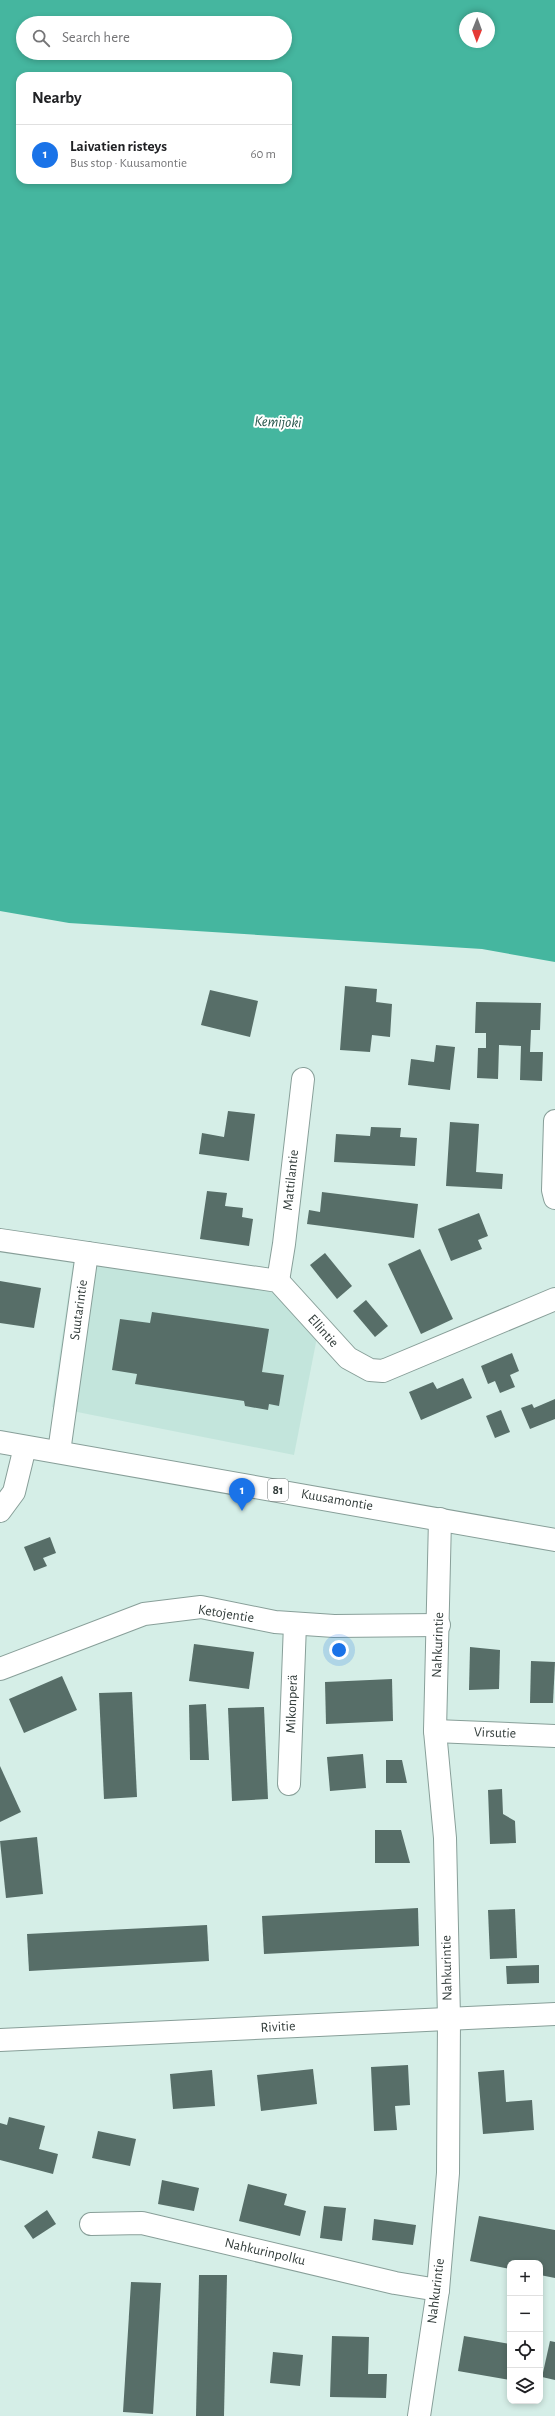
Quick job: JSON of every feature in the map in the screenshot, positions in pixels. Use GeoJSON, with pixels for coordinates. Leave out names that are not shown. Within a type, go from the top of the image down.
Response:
{"type":"FeatureCollection","features":[{"type":"Feature","properties":{"kind":"street","name":"Mattilantie"},"geometry":{"type":"LineString","coordinates":[[278,1281],[284,1244],[303,1079]]}},
{"type":"Feature","properties":{"kind":"street"},"geometry":{"type":"LineString","coordinates":[[555,1121],[553,1190],[555,1198]]}},
{"type":"Feature","properties":{"kind":"street"},"geometry":{"type":"LineString","coordinates":[[0,1240],[278,1281]]}},
{"type":"Feature","properties":{"kind":"street","name":"Suutarintie"},"geometry":{"type":"LineString","coordinates":[[59,1452],[87,1253]]}},
{"type":"Feature","properties":{"kind":"street","name":"Ellintie"},"geometry":{"type":"LineString","coordinates":[[278,1281],[348,1358],[370,1370],[376,1371],[383,1371],[555,1299]]}},
{"type":"Feature","properties":{"kind":"street","name":"Kuusamontie"},"geometry":{"type":"LineString","coordinates":[[0,1442],[555,1540]]}},
{"type":"Feature","properties":{"kind":"street"},"geometry":{"type":"LineString","coordinates":[[0,1511],[14,1492],[25,1447]]}},
{"type":"Feature","properties":{"kind":"street","name":"Nahkurintie"},"geometry":{"type":"LineString","coordinates":[[420,2416],[438,2290],[448,2173],[448,2019],[445,1838],[435,1731],[439,1625],[440,1519]]}},
{"type":"Feature","properties":{"kind":"street","name":"Ketojentie"},"geometry":{"type":"LineString","coordinates":[[0,1669],[144,1614],[201,1607],[274,1622],[294,1624],[334,1626],[439,1625]]}},
{"type":"Feature","properties":{"kind":"street","name":"Mikonperä"},"geometry":{"type":"LineString","coordinates":[[289,1784],[294,1624]]}},
{"type":"Feature","properties":{"kind":"street","name":"Virsutie"},"geometry":{"type":"LineString","coordinates":[[435,1731],[555,1736]]}},
{"type":"Feature","properties":{"kind":"street","name":"Rivitie"},"geometry":{"type":"LineString","coordinates":[[0,2040],[555,2014]]}},
{"type":"Feature","properties":{"kind":"street","name":"Nahkurinpolku"},"geometry":{"type":"LineString","coordinates":[[91,2224],[142,2223],[395,2283],[438,2290]]}},
{"type":"Feature","properties":{"kind":"shaded area"},"geometry":{"type":"Polygon","coordinates":[[[74,1256],[287,1292],[320,1322],[294,1455],[52,1407],[74,1256]]]}},
{"type":"Feature","properties":{"kind":"water","name":"Kemijoki"},"geometry":{"type":"Polygon","coordinates":[[[0,0],[555,0],[555,962],[482,949],[69,923],[0,911],[0,0]]]}},
{"type":"Feature","properties":{"kind":"building"},"geometry":{"type":"Polygon","coordinates":[[[345,986],[377,989],[376,1002],[392,1004],[390,1037],[372,1035],[370,1052],[340,1050],[345,986]]]}},
{"type":"Feature","properties":{"kind":"building"},"geometry":{"type":"Polygon","coordinates":[[[210,990],[258,1001],[250,1037],[201,1025],[210,990]]]}},
{"type":"Feature","properties":{"kind":"building"},"geometry":{"type":"Polygon","coordinates":[[[476,1002],[541,1003],[540,1030],[531,1030],[530,1052],[543,1052],[542,1081],[520,1080],[521,1046],[499,1045],[498,1079],[477,1078],[478,1048],[486,1048],[486,1033],[475,1033],[476,1002]]]}},
{"type":"Feature","properties":{"kind":"building"},"geometry":{"type":"Polygon","coordinates":[[[436,1045],[455,1047],[450,1090],[408,1085],[411,1059],[434,1062],[436,1045]]]}},
{"type":"Feature","properties":{"kind":"building"},"geometry":{"type":"Polygon","coordinates":[[[228,1111],[255,1114],[249,1161],[199,1154],[202,1133],[224,1137],[228,1111]]]}},
{"type":"Feature","properties":{"kind":"building"},"geometry":{"type":"Polygon","coordinates":[[[450,1122],[479,1124],[476,1172],[503,1174],[502,1189],[446,1186],[450,1122]]]}},
{"type":"Feature","properties":{"kind":"building"},"geometry":{"type":"Polygon","coordinates":[[[371,1127],[401,1128],[400,1137],[417,1138],[415,1166],[334,1162],[336,1134],[370,1136],[371,1127]]]}},
{"type":"Feature","properties":{"kind":"building"},"geometry":{"type":"Polygon","coordinates":[[[207,1191],[227,1193],[225,1206],[243,1208],[242,1217],[253,1219],[249,1246],[200,1239],[207,1191]]]}},
{"type":"Feature","properties":{"kind":"building"},"geometry":{"type":"Polygon","coordinates":[[[322,1192],[418,1204],[414,1238],[307,1224],[309,1210],[320,1212],[322,1192]]]}},
{"type":"Feature","properties":{"kind":"building"},"geometry":{"type":"Polygon","coordinates":[[[479,1213],[488,1236],[478,1240],[482,1249],[451,1261],[438,1229],[479,1213]]]}},
{"type":"Feature","properties":{"kind":"building"},"geometry":{"type":"Polygon","coordinates":[[[420,1249],[453,1319],[421,1334],[388,1264],[420,1249]]]}},
{"type":"Feature","properties":{"kind":"building"},"geometry":{"type":"Polygon","coordinates":[[[325,1253],[352,1286],[337,1299],[310,1265],[325,1253]]]}},
{"type":"Feature","properties":{"kind":"building"},"geometry":{"type":"Polygon","coordinates":[[[0,1281],[41,1288],[34,1328],[0,1323],[0,1281]]]}},
{"type":"Feature","properties":{"kind":"building"},"geometry":{"type":"Polygon","coordinates":[[[366,1300],[388,1326],[375,1337],[353,1311],[366,1300]]]}},
{"type":"Feature","properties":{"kind":"building"},"geometry":{"type":"Polygon","coordinates":[[[152,1312],[269,1329],[262,1372],[284,1375],[279,1406],[269,1404],[268,1410],[245,1406],[244,1401],[135,1384],[137,1374],[112,1370],[120,1319],[150,1323],[152,1312]]]}},
{"type":"Feature","properties":{"kind":"building"},"geometry":{"type":"Polygon","coordinates":[[[512,1353],[519,1371],[510,1375],[515,1387],[500,1393],[495,1381],[488,1384],[481,1366],[512,1353]]]}},
{"type":"Feature","properties":{"kind":"building"},"geometry":{"type":"Polygon","coordinates":[[[463,1378],[472,1398],[421,1420],[409,1392],[433,1382],[437,1389],[463,1378]]]}},
{"type":"Feature","properties":{"kind":"building"},"geometry":{"type":"Polygon","coordinates":[[[555,1399],[555,1419],[530,1429],[521,1408],[532,1404],[534,1408],[555,1399]]]}},
{"type":"Feature","properties":{"kind":"building"},"geometry":{"type":"Polygon","coordinates":[[[501,1410],[510,1432],[495,1438],[486,1416],[501,1410]]]}},
{"type":"Feature","properties":{"kind":"building"},"geometry":{"type":"Polygon","coordinates":[[[50,1537],[56,1553],[43,1558],[47,1566],[34,1571],[24,1547],[50,1537]]]}},
{"type":"Feature","properties":{"kind":"building"},"geometry":{"type":"Polygon","coordinates":[[[194,1644],[254,1652],[249,1689],[189,1681],[194,1644]]]}},
{"type":"Feature","properties":{"kind":"building"},"geometry":{"type":"Polygon","coordinates":[[[470,1647],[500,1650],[499,1689],[469,1690],[470,1647]]]}},
{"type":"Feature","properties":{"kind":"building"},"geometry":{"type":"Polygon","coordinates":[[[531,1661],[555,1662],[553,1703],[530,1703],[531,1661]]]}},
{"type":"Feature","properties":{"kind":"building"},"geometry":{"type":"Polygon","coordinates":[[[62,1676],[77,1710],[24,1733],[9,1699],[62,1676]]]}},
{"type":"Feature","properties":{"kind":"building"},"geometry":{"type":"Polygon","coordinates":[[[392,1679],[393,1721],[326,1724],[325,1682],[392,1679]]]}},
{"type":"Feature","properties":{"kind":"building"},"geometry":{"type":"Polygon","coordinates":[[[132,1692],[137,1797],[104,1799],[99,1693],[132,1692]]]}},
{"type":"Feature","properties":{"kind":"building"},"geometry":{"type":"Polygon","coordinates":[[[206,1704],[209,1760],[190,1760],[189,1705],[206,1704]]]}},
{"type":"Feature","properties":{"kind":"building"},"geometry":{"type":"Polygon","coordinates":[[[264,1707],[268,1799],[232,1801],[228,1708],[264,1707]]]}},
{"type":"Feature","properties":{"kind":"building"},"geometry":{"type":"Polygon","coordinates":[[[363,1754],[366,1788],[330,1791],[327,1757],[363,1754]]]}},
{"type":"Feature","properties":{"kind":"building"},"geometry":{"type":"Polygon","coordinates":[[[386,1760],[402,1760],[407,1783],[386,1783],[386,1760]]]}},
{"type":"Feature","properties":{"kind":"building"},"geometry":{"type":"Polygon","coordinates":[[[0,1766],[21,1812],[0,1822],[0,1766]]]}},
{"type":"Feature","properties":{"kind":"building"},"geometry":{"type":"Polygon","coordinates":[[[502,1789],[503,1814],[515,1821],[516,1843],[490,1844],[488,1790],[502,1789]]]}},
{"type":"Feature","properties":{"kind":"building"},"geometry":{"type":"Polygon","coordinates":[[[375,1830],[401,1830],[410,1863],[375,1863],[375,1830]]]}},
{"type":"Feature","properties":{"kind":"building"},"geometry":{"type":"Polygon","coordinates":[[[37,1837],[43,1894],[6,1898],[0,1841],[37,1837]]]}},
{"type":"Feature","properties":{"kind":"building"},"geometry":{"type":"Polygon","coordinates":[[[418,1908],[419,1946],[264,1954],[262,1916],[418,1908]]]}},
{"type":"Feature","properties":{"kind":"building"},"geometry":{"type":"Polygon","coordinates":[[[515,1909],[517,1958],[490,1959],[488,1910],[515,1909]]]}},
{"type":"Feature","properties":{"kind":"building"},"geometry":{"type":"Polygon","coordinates":[[[207,1925],[209,1961],[29,1971],[27,1934],[207,1925]]]}},
{"type":"Feature","properties":{"kind":"building"},"geometry":{"type":"Polygon","coordinates":[[[539,1965],[539,1983],[507,1984],[506,1966],[539,1965]]]}},
{"type":"Feature","properties":{"kind":"building"},"geometry":{"type":"Polygon","coordinates":[[[408,2065],[410,2105],[395,2106],[397,2130],[374,2131],[371,2067],[408,2065]]]}},
{"type":"Feature","properties":{"kind":"building"},"geometry":{"type":"Polygon","coordinates":[[[313,2069],[317,2104],[261,2111],[257,2075],[313,2069]]]}},
{"type":"Feature","properties":{"kind":"building"},"geometry":{"type":"Polygon","coordinates":[[[212,2070],[215,2106],[173,2109],[170,2074],[212,2070]]]}},
{"type":"Feature","properties":{"kind":"building"},"geometry":{"type":"Polygon","coordinates":[[[504,2070],[506,2102],[532,2100],[534,2130],[483,2134],[478,2072],[504,2070]]]}},
{"type":"Feature","properties":{"kind":"building"},"geometry":{"type":"Polygon","coordinates":[[[9,2117],[45,2126],[39,2149],[58,2154],[53,2174],[0,2160],[0,2123],[7,2125],[9,2117]]]}},
{"type":"Feature","properties":{"kind":"building"},"geometry":{"type":"Polygon","coordinates":[[[98,2131],[136,2139],[130,2166],[92,2158],[98,2131]]]}},
{"type":"Feature","properties":{"kind":"building"},"geometry":{"type":"Polygon","coordinates":[[[162,2180],[199,2188],[194,2211],[158,2204],[162,2180]]]}},
{"type":"Feature","properties":{"kind":"building"},"geometry":{"type":"Polygon","coordinates":[[[248,2184],[287,2194],[284,2205],[306,2211],[300,2236],[239,2221],[248,2184]]]}},
{"type":"Feature","properties":{"kind":"building"},"geometry":{"type":"Polygon","coordinates":[[[324,2206],[346,2208],[342,2241],[320,2238],[324,2206]]]}},
{"type":"Feature","properties":{"kind":"building"},"geometry":{"type":"Polygon","coordinates":[[[47,2210],[56,2224],[33,2239],[24,2226],[47,2210]]]}},
{"type":"Feature","properties":{"kind":"building"},"geometry":{"type":"Polygon","coordinates":[[[479,2216],[555,2230],[555,2278],[543,2276],[543,2260],[507,2260],[507,2268],[470,2261],[479,2216]]]}},
{"type":"Feature","properties":{"kind":"building"},"geometry":{"type":"Polygon","coordinates":[[[374,2219],[416,2225],[413,2245],[372,2240],[374,2219]]]}},
{"type":"Feature","properties":{"kind":"building"},"geometry":{"type":"Polygon","coordinates":[[[199,2275],[227,2275],[224,2416],[196,2416],[199,2275]]]}},
{"type":"Feature","properties":{"kind":"building"},"geometry":{"type":"Polygon","coordinates":[[[131,2282],[161,2283],[153,2414],[123,2412],[131,2282]]]}},
{"type":"Feature","properties":{"kind":"building"},"geometry":{"type":"Polygon","coordinates":[[[332,2336],[369,2337],[368,2374],[387,2374],[386,2398],[330,2397],[332,2336]]]}},
{"type":"Feature","properties":{"kind":"building"},"geometry":{"type":"Polygon","coordinates":[[[464,2336],[507,2343],[507,2379],[458,2371],[464,2336]]]}},
{"type":"Feature","properties":{"kind":"building"},"geometry":{"type":"Polygon","coordinates":[[[550,2341],[555,2342],[555,2380],[543,2377],[550,2341]]]}},
{"type":"Feature","properties":{"kind":"building"},"geometry":{"type":"Polygon","coordinates":[[[273,2352],[303,2355],[300,2386],[270,2383],[273,2352]]]}},
{"type":"Feature","properties":{"kind":"place","name":"Laivatien risteys"},"geometry":{"type":"Point","coordinates":[242,1511]}}]}
